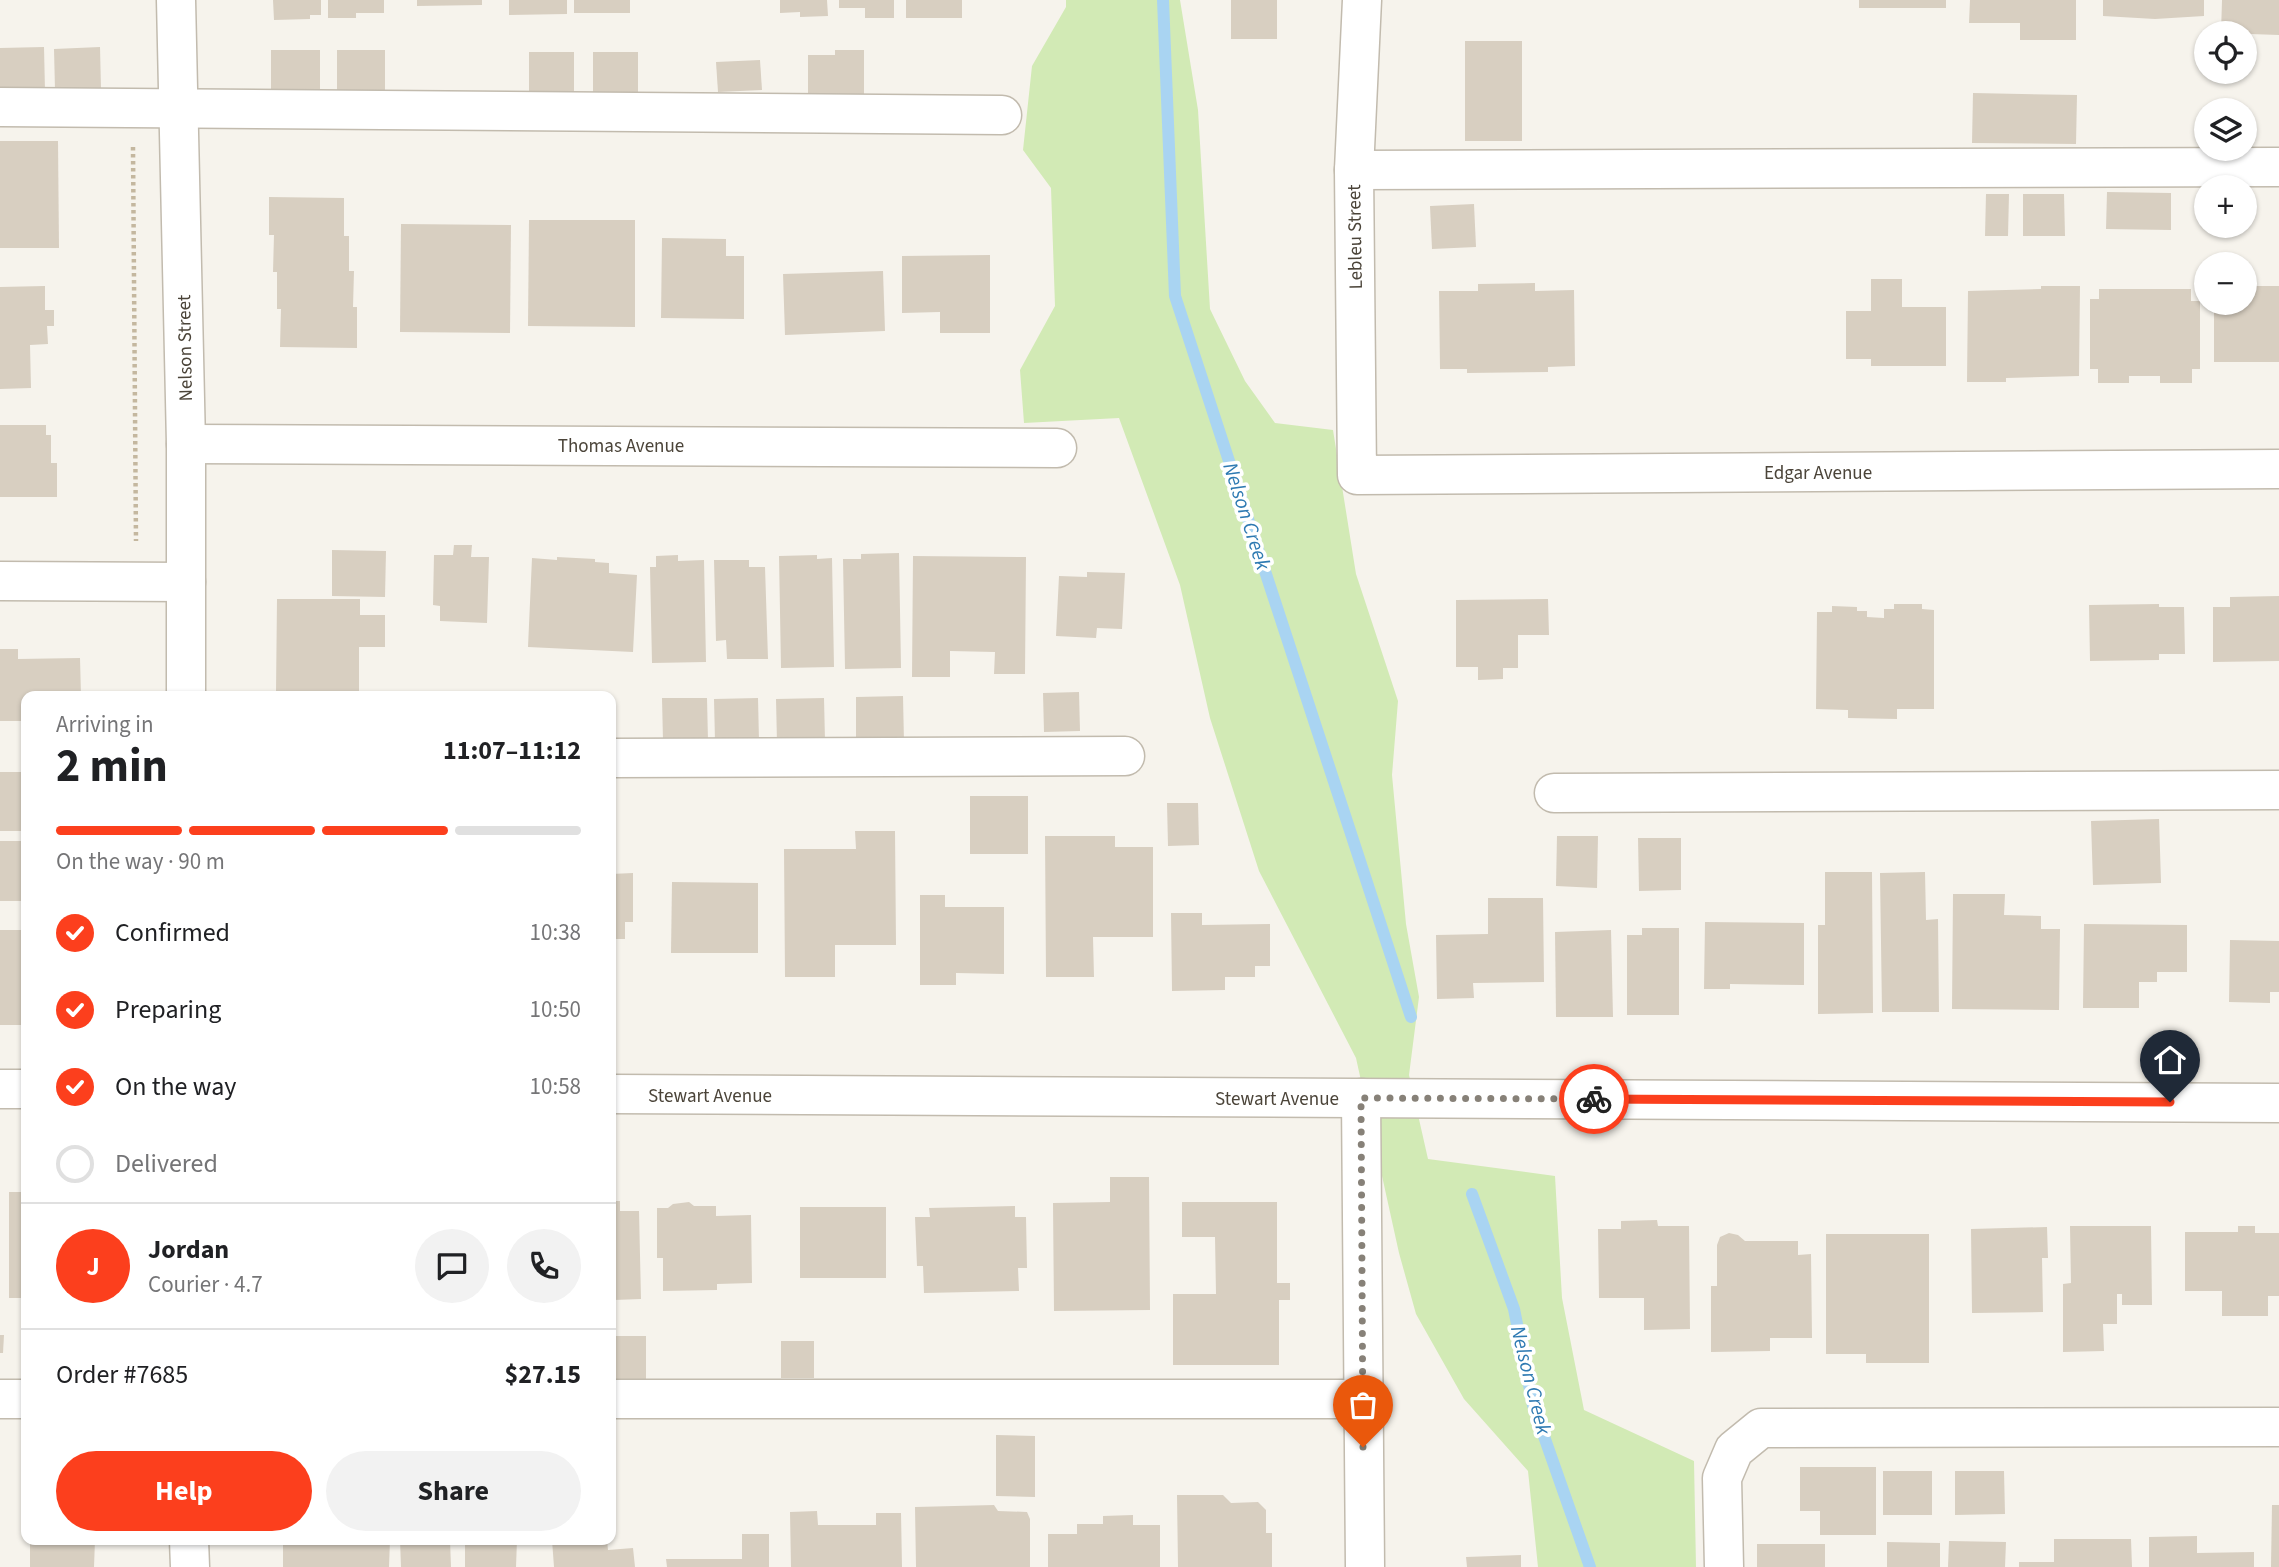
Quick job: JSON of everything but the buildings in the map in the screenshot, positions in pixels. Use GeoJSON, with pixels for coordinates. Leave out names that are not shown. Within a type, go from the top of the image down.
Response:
{"type":"FeatureCollection","features":[{"type":"Feature","properties":{"kind":"street","name":"Nelson Street"},"geometry":{"type":"LineString","coordinates":[[176,0],[186,444],[186,691]]}},
{"type":"Feature","properties":{"kind":"street","name":"Lebleu Street"},"geometry":{"type":"LineString","coordinates":[[1357,475],[1354,170],[1362,0]]}},
{"type":"Feature","properties":{"kind":"street"},"geometry":{"type":"LineString","coordinates":[[0,107],[1002,115]]}},
{"type":"Feature","properties":{"kind":"street"},"geometry":{"type":"LineString","coordinates":[[1354,170],[2279,167]]}},
{"type":"Feature","properties":{"kind":"street","name":"Thomas Avenue"},"geometry":{"type":"LineString","coordinates":[[186,444],[1057,448]]}},
{"type":"Feature","properties":{"kind":"street","name":"Edgar Avenue"},"geometry":{"type":"LineString","coordinates":[[1357,475],[2279,469]]}},
{"type":"Feature","properties":{"kind":"street"},"geometry":{"type":"LineString","coordinates":[[0,581],[186,582]]}},
{"type":"Feature","properties":{"kind":"street"},"geometry":{"type":"LineString","coordinates":[[616,758],[1125,756]]}},
{"type":"Feature","properties":{"kind":"street"},"geometry":{"type":"LineString","coordinates":[[1554,793],[2279,790]]}},
{"type":"Feature","properties":{"kind":"street"},"geometry":{"type":"LineString","coordinates":[[0,1089],[21,1089]]}},
{"type":"Feature","properties":{"kind":"street","name":"Stewart Avenue"},"geometry":{"type":"LineString","coordinates":[[616,1094],[2279,1102]]}},
{"type":"Feature","properties":{"kind":"street"},"geometry":{"type":"LineString","coordinates":[[1361,1098],[1366,1567]]}},
{"type":"Feature","properties":{"kind":"street"},"geometry":{"type":"LineString","coordinates":[[0,1399],[21,1399]]}},
{"type":"Feature","properties":{"kind":"street"},"geometry":{"type":"LineString","coordinates":[[616,1399],[1363,1399]]}},
{"type":"Feature","properties":{"kind":"street"},"geometry":{"type":"LineString","coordinates":[[1724,1567],[1722,1478],[1734,1450],[1761,1428],[2279,1427]]}},
{"type":"Feature","properties":{"kind":"street"},"geometry":{"type":"LineString","coordinates":[[190,1545],[190,1567]]}},
{"type":"Feature","properties":{"kind":"path"},"geometry":{"type":"LineString","coordinates":[[133,107],[136,545]]}},
{"type":"Feature","properties":{"kind":"green space"},"geometry":{"type":"Polygon","coordinates":[[[1066,0],[1180,0],[1198,110],[1210,309],[1245,381],[1275,423],[1333,430],[1356,574],[1398,701],[1392,775],[1406,924],[1419,997],[1409,1075],[1428,1159],[1555,1176],[1562,1298],[1584,1410],[1694,1461],[1696,1567],[1538,1567],[1528,1471],[1464,1399],[1416,1314],[1399,1253],[1356,1058],[1259,871],[1210,718],[1180,585],[1119,418],[1024,423],[1020,370],[1055,306],[1051,188],[1023,150],[1032,66],[1066,7],[1066,0]]]}},
{"type":"Feature","properties":{"kind":"waterway","name":"Nelson Creek"},"geometry":{"type":"LineString","coordinates":[[1163,0],[1175,296],[1411,1017]]}},
{"type":"Feature","properties":{"kind":"waterway","name":"Nelson Creek"},"geometry":{"type":"LineString","coordinates":[[1472,1194],[1514,1309],[1533,1405],[1590,1567]]}},
{"type":"Feature","properties":{"kind":"way so far"},"geometry":{"type":"LineString","coordinates":[[1363,1447],[1361,1098],[1594,1099]]}},
{"type":"Feature","properties":{"kind":"route"},"geometry":{"type":"LineString","coordinates":[[1594,1099],[2170,1102]]}}]}
